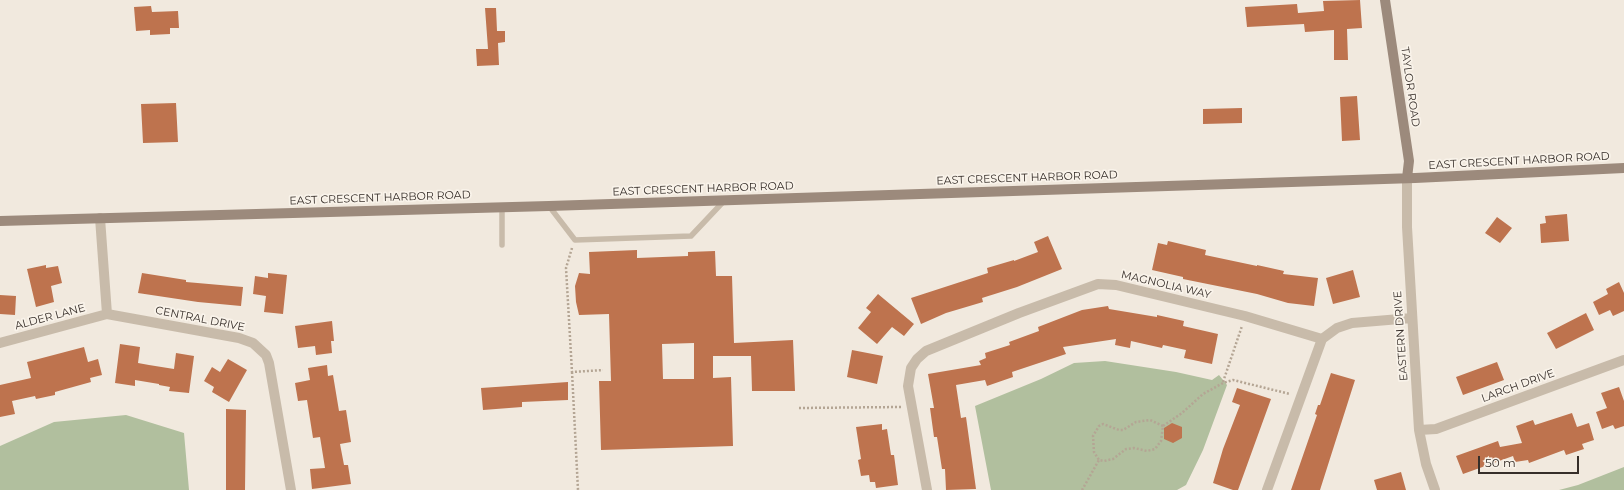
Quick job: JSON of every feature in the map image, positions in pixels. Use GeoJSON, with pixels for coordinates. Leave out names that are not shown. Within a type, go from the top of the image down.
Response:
{"type":"FeatureCollection","features":[{"type":"Feature","properties":{"kind":"street","name":"TAYLOR ROAD"},"geometry":{"type":"LineString","coordinates":[[1385,0],[1411,178]]}},
{"type":"Feature","properties":{"kind":"street","name":"EAST CRESCENT HARBOR ROAD"},"geometry":{"type":"LineString","coordinates":[[0,221],[549,206],[1411,178],[1624,168]]}},
{"type":"Feature","properties":{"kind":"street","name":"EASTERN DRIVE"},"geometry":{"type":"LineString","coordinates":[[1411,178],[1407,227],[1420,430],[1426,464],[1435,490]]}},
{"type":"Feature","properties":{"kind":"street"},"geometry":{"type":"LineString","coordinates":[[100,218],[107,314]]}},
{"type":"Feature","properties":{"kind":"street","name":"MAGNOLIA WAY"},"geometry":{"type":"LineString","coordinates":[[927,490],[908,386],[909,374],[917,359],[926,352],[1019,313],[1098,284],[1116,285],[1245,316],[1322,339]]}},
{"type":"Feature","properties":{"kind":"street","name":"ALDER LANE"},"geometry":{"type":"LineString","coordinates":[[0,343],[107,314]]}},
{"type":"Feature","properties":{"kind":"street","name":"CENTRAL DRIVE"},"geometry":{"type":"LineString","coordinates":[[107,314],[239,338],[253,342],[266,355],[270,363],[291,490]]}},
{"type":"Feature","properties":{"kind":"street"},"geometry":{"type":"LineString","coordinates":[[1267,490],[1322,339],[1337,328],[1352,323],[1412,318]]}},
{"type":"Feature","properties":{"kind":"street","name":"LARCH DRIVE"},"geometry":{"type":"LineString","coordinates":[[1420,430],[1436,430],[1624,360]]}},
{"type":"Feature","properties":{"kind":"lane"},"geometry":{"type":"LineString","coordinates":[[549,206],[575,240],[691,236],[725,200]]}},
{"type":"Feature","properties":{"kind":"lane"},"geometry":{"type":"LineString","coordinates":[[502,207],[502,245]]}},
{"type":"Feature","properties":{"kind":"path"},"geometry":{"type":"LineString","coordinates":[[575,240],[566,268],[578,490]]}},
{"type":"Feature","properties":{"kind":"path"},"geometry":{"type":"LineString","coordinates":[[1223,383],[1245,316]]}},
{"type":"Feature","properties":{"kind":"path"},"geometry":{"type":"LineString","coordinates":[[572,372],[603,370]]}},
{"type":"Feature","properties":{"kind":"path"},"geometry":{"type":"LineString","coordinates":[[1163,426],[1150,420],[1136,422],[1123,430],[1107,425],[1099,426],[1093,436],[1092,444],[1094,452],[1099,460],[1104,461],[1113,460],[1126,449],[1134,448],[1147,451],[1156,448],[1161,441],[1163,426],[1182,413],[1203,394],[1223,383],[1233,380],[1300,397]]}},
{"type":"Feature","properties":{"kind":"path"},"geometry":{"type":"LineString","coordinates":[[799,408],[912,407]]}},
{"type":"Feature","properties":{"kind":"path"},"geometry":{"type":"LineString","coordinates":[[1082,490],[1099,460]]}},
{"type":"Feature","properties":{"kind":"green space"},"geometry":{"type":"Polygon","coordinates":[[[1105,361],[1176,372],[1212,380],[1219,375],[1227,385],[1203,450],[1186,485],[1177,490],[991,490],[975,406],[1041,379],[1074,363],[1105,361]]]}},
{"type":"Feature","properties":{"kind":"green space"},"geometry":{"type":"Polygon","coordinates":[[[126,415],[184,433],[189,490],[0,490],[0,446],[54,422],[126,415]]]}},
{"type":"Feature","properties":{"kind":"green space"},"geometry":{"type":"Polygon","coordinates":[[[1624,467],[1624,490],[1559,490],[1578,485],[1624,467]]]}},
{"type":"Feature","properties":{"kind":"building"},"geometry":{"type":"Polygon","coordinates":[[[1360,0],[1362,28],[1347,29],[1348,60],[1334,60],[1334,30],[1305,32],[1304,24],[1247,27],[1245,7],[1297,4],[1298,13],[1324,11],[1323,1],[1360,0]]]}},
{"type":"Feature","properties":{"kind":"building"},"geometry":{"type":"Polygon","coordinates":[[[151,6],[152,12],[178,11],[179,28],[170,28],[170,34],[150,35],[150,30],[136,31],[134,7],[151,6]]]}},
{"type":"Feature","properties":{"kind":"building"},"geometry":{"type":"Polygon","coordinates":[[[485,8],[496,8],[497,31],[505,31],[505,42],[498,43],[499,65],[477,66],[476,49],[488,49],[485,8]]]}},
{"type":"Feature","properties":{"kind":"building"},"geometry":{"type":"Polygon","coordinates":[[[1357,96],[1360,140],[1342,141],[1340,97],[1357,96]]]}},
{"type":"Feature","properties":{"kind":"building"},"geometry":{"type":"Polygon","coordinates":[[[176,103],[178,142],[143,143],[141,104],[176,103]]]}},
{"type":"Feature","properties":{"kind":"building"},"geometry":{"type":"Polygon","coordinates":[[[1242,108],[1242,123],[1203,124],[1203,109],[1242,108]]]}},
{"type":"Feature","properties":{"kind":"building"},"geometry":{"type":"Polygon","coordinates":[[[1567,214],[1569,241],[1541,243],[1540,224],[1546,223],[1545,216],[1567,214]]]}},
{"type":"Feature","properties":{"kind":"building"},"geometry":{"type":"Polygon","coordinates":[[[1497,217],[1512,228],[1500,243],[1485,233],[1497,217]]]}},
{"type":"Feature","properties":{"kind":"building"},"geometry":{"type":"Polygon","coordinates":[[[1048,236],[1062,269],[1017,287],[982,298],[983,302],[946,313],[921,324],[911,298],[988,273],[987,268],[1014,261],[1038,252],[1034,242],[1048,236]]]}},
{"type":"Feature","properties":{"kind":"building"},"geometry":{"type":"Polygon","coordinates":[[[1168,241],[1206,250],[1205,255],[1284,271],[1283,274],[1318,278],[1314,306],[1288,303],[1257,294],[1183,279],[1183,277],[1152,270],[1158,243],[1167,245],[1168,241]]]}},
{"type":"Feature","properties":{"kind":"building"},"geometry":{"type":"Polygon","coordinates":[[[637,250],[637,258],[688,256],[688,252],[715,251],[716,276],[732,276],[734,343],[793,340],[795,391],[752,391],[751,356],[713,356],[713,378],[731,377],[733,446],[601,450],[599,381],[611,381],[609,314],[579,315],[575,286],[579,273],[590,274],[589,252],[637,250]],[[694,343],[662,344],[663,379],[694,379],[694,343]]]}},
{"type":"Feature","properties":{"kind":"building"},"geometry":{"type":"Polygon","coordinates":[[[46,265],[46,268],[58,266],[62,283],[51,286],[54,302],[36,307],[27,269],[46,265]]]}},
{"type":"Feature","properties":{"kind":"building"},"geometry":{"type":"Polygon","coordinates":[[[1353,270],[1360,297],[1333,304],[1326,278],[1353,270]]]}},
{"type":"Feature","properties":{"kind":"building"},"geometry":{"type":"Polygon","coordinates":[[[142,273],[186,280],[186,282],[243,287],[241,306],[198,302],[138,293],[142,273]]]}},
{"type":"Feature","properties":{"kind":"building"},"geometry":{"type":"Polygon","coordinates":[[[268,273],[287,275],[283,314],[264,312],[266,296],[253,294],[255,276],[268,278],[268,273]]]}},
{"type":"Feature","properties":{"kind":"building"},"geometry":{"type":"Polygon","coordinates":[[[1619,282],[1624,293],[1624,311],[1613,316],[1610,310],[1599,315],[1593,302],[1608,294],[1606,289],[1619,282]]]}},
{"type":"Feature","properties":{"kind":"building"},"geometry":{"type":"Polygon","coordinates":[[[878,294],[914,324],[904,336],[892,327],[877,344],[858,328],[871,312],[866,308],[878,294]]]}},
{"type":"Feature","properties":{"kind":"building"},"geometry":{"type":"Polygon","coordinates":[[[0,295],[16,296],[15,315],[0,314],[0,295]]]}},
{"type":"Feature","properties":{"kind":"building"},"geometry":{"type":"Polygon","coordinates":[[[1108,306],[1109,309],[1157,317],[1157,315],[1184,321],[1183,326],[1218,334],[1212,364],[1184,358],[1186,350],[1163,345],[1162,348],[1131,341],[1130,348],[1115,345],[1116,339],[1063,347],[1066,354],[1012,372],[1013,377],[987,386],[985,380],[956,385],[961,418],[966,417],[976,489],[946,490],[945,469],[942,469],[937,437],[934,437],[930,408],[934,408],[928,374],[981,365],[979,361],[986,358],[985,353],[1010,345],[1009,342],[1039,331],[1038,327],[1082,310],[1108,306]]]}},
{"type":"Feature","properties":{"kind":"building"},"geometry":{"type":"Polygon","coordinates":[[[1586,313],[1594,330],[1556,349],[1547,333],[1586,313]]]}},
{"type":"Feature","properties":{"kind":"building"},"geometry":{"type":"Polygon","coordinates":[[[332,321],[334,341],[331,341],[332,353],[316,355],[315,346],[298,348],[295,326],[332,321]]]}},
{"type":"Feature","properties":{"kind":"building"},"geometry":{"type":"Polygon","coordinates":[[[120,344],[140,347],[138,363],[149,365],[174,369],[176,353],[194,356],[189,393],[169,391],[170,387],[135,380],[135,386],[115,383],[120,344]]]}},
{"type":"Feature","properties":{"kind":"building"},"geometry":{"type":"Polygon","coordinates":[[[84,347],[88,362],[98,359],[102,375],[90,378],[91,382],[55,392],[55,395],[36,399],[35,396],[12,401],[15,414],[0,417],[0,385],[31,378],[27,362],[84,347]]]}},
{"type":"Feature","properties":{"kind":"building"},"geometry":{"type":"Polygon","coordinates":[[[852,350],[883,356],[877,384],[847,377],[852,350]]]}},
{"type":"Feature","properties":{"kind":"building"},"geometry":{"type":"Polygon","coordinates":[[[228,359],[247,370],[229,402],[212,392],[214,387],[204,381],[212,367],[220,372],[228,359]]]}},
{"type":"Feature","properties":{"kind":"building"},"geometry":{"type":"Polygon","coordinates":[[[1497,362],[1504,380],[1463,395],[1456,377],[1497,362]]]}},
{"type":"Feature","properties":{"kind":"building"},"geometry":{"type":"Polygon","coordinates":[[[327,365],[328,376],[333,375],[339,411],[346,410],[351,442],[340,444],[344,465],[348,465],[351,484],[312,489],[310,469],[325,468],[320,437],[313,438],[307,400],[298,401],[295,383],[310,380],[308,368],[327,365]]]}},
{"type":"Feature","properties":{"kind":"building"},"geometry":{"type":"Polygon","coordinates":[[[1331,373],[1355,380],[1320,490],[1291,490],[1317,415],[1315,414],[1318,405],[1320,405],[1331,373]]]}},
{"type":"Feature","properties":{"kind":"building"},"geometry":{"type":"Polygon","coordinates":[[[568,382],[568,400],[522,402],[522,407],[483,410],[481,388],[568,382]]]}},
{"type":"Feature","properties":{"kind":"building"},"geometry":{"type":"Polygon","coordinates":[[[1619,387],[1624,401],[1624,426],[1615,429],[1613,425],[1602,429],[1596,412],[1607,408],[1601,393],[1619,387]]]}},
{"type":"Feature","properties":{"kind":"building"},"geometry":{"type":"Polygon","coordinates":[[[1237,388],[1271,399],[1238,490],[1233,490],[1213,483],[1223,449],[1240,405],[1232,402],[1237,388]]]}},
{"type":"Feature","properties":{"kind":"building"},"geometry":{"type":"Polygon","coordinates":[[[226,409],[246,410],[245,490],[226,490],[226,409]]]}},
{"type":"Feature","properties":{"kind":"building"},"geometry":{"type":"Polygon","coordinates":[[[1572,413],[1577,427],[1589,423],[1594,440],[1582,444],[1584,449],[1566,455],[1564,450],[1529,463],[1528,460],[1515,462],[1513,456],[1463,474],[1456,456],[1498,441],[1500,447],[1522,443],[1516,426],[1533,420],[1535,425],[1572,413]]]}},
{"type":"Feature","properties":{"kind":"building"},"geometry":{"type":"Polygon","coordinates":[[[1172,423],[1182,427],[1182,438],[1173,443],[1164,439],[1164,428],[1172,423]]]}},
{"type":"Feature","properties":{"kind":"building"},"geometry":{"type":"Polygon","coordinates":[[[882,424],[882,430],[887,429],[891,455],[894,455],[898,485],[876,488],[875,482],[870,482],[869,475],[861,476],[858,460],[861,459],[856,427],[882,424]]]}},
{"type":"Feature","properties":{"kind":"building"},"geometry":{"type":"Polygon","coordinates":[[[1401,472],[1406,490],[1377,490],[1374,480],[1401,472]]]}}]}
